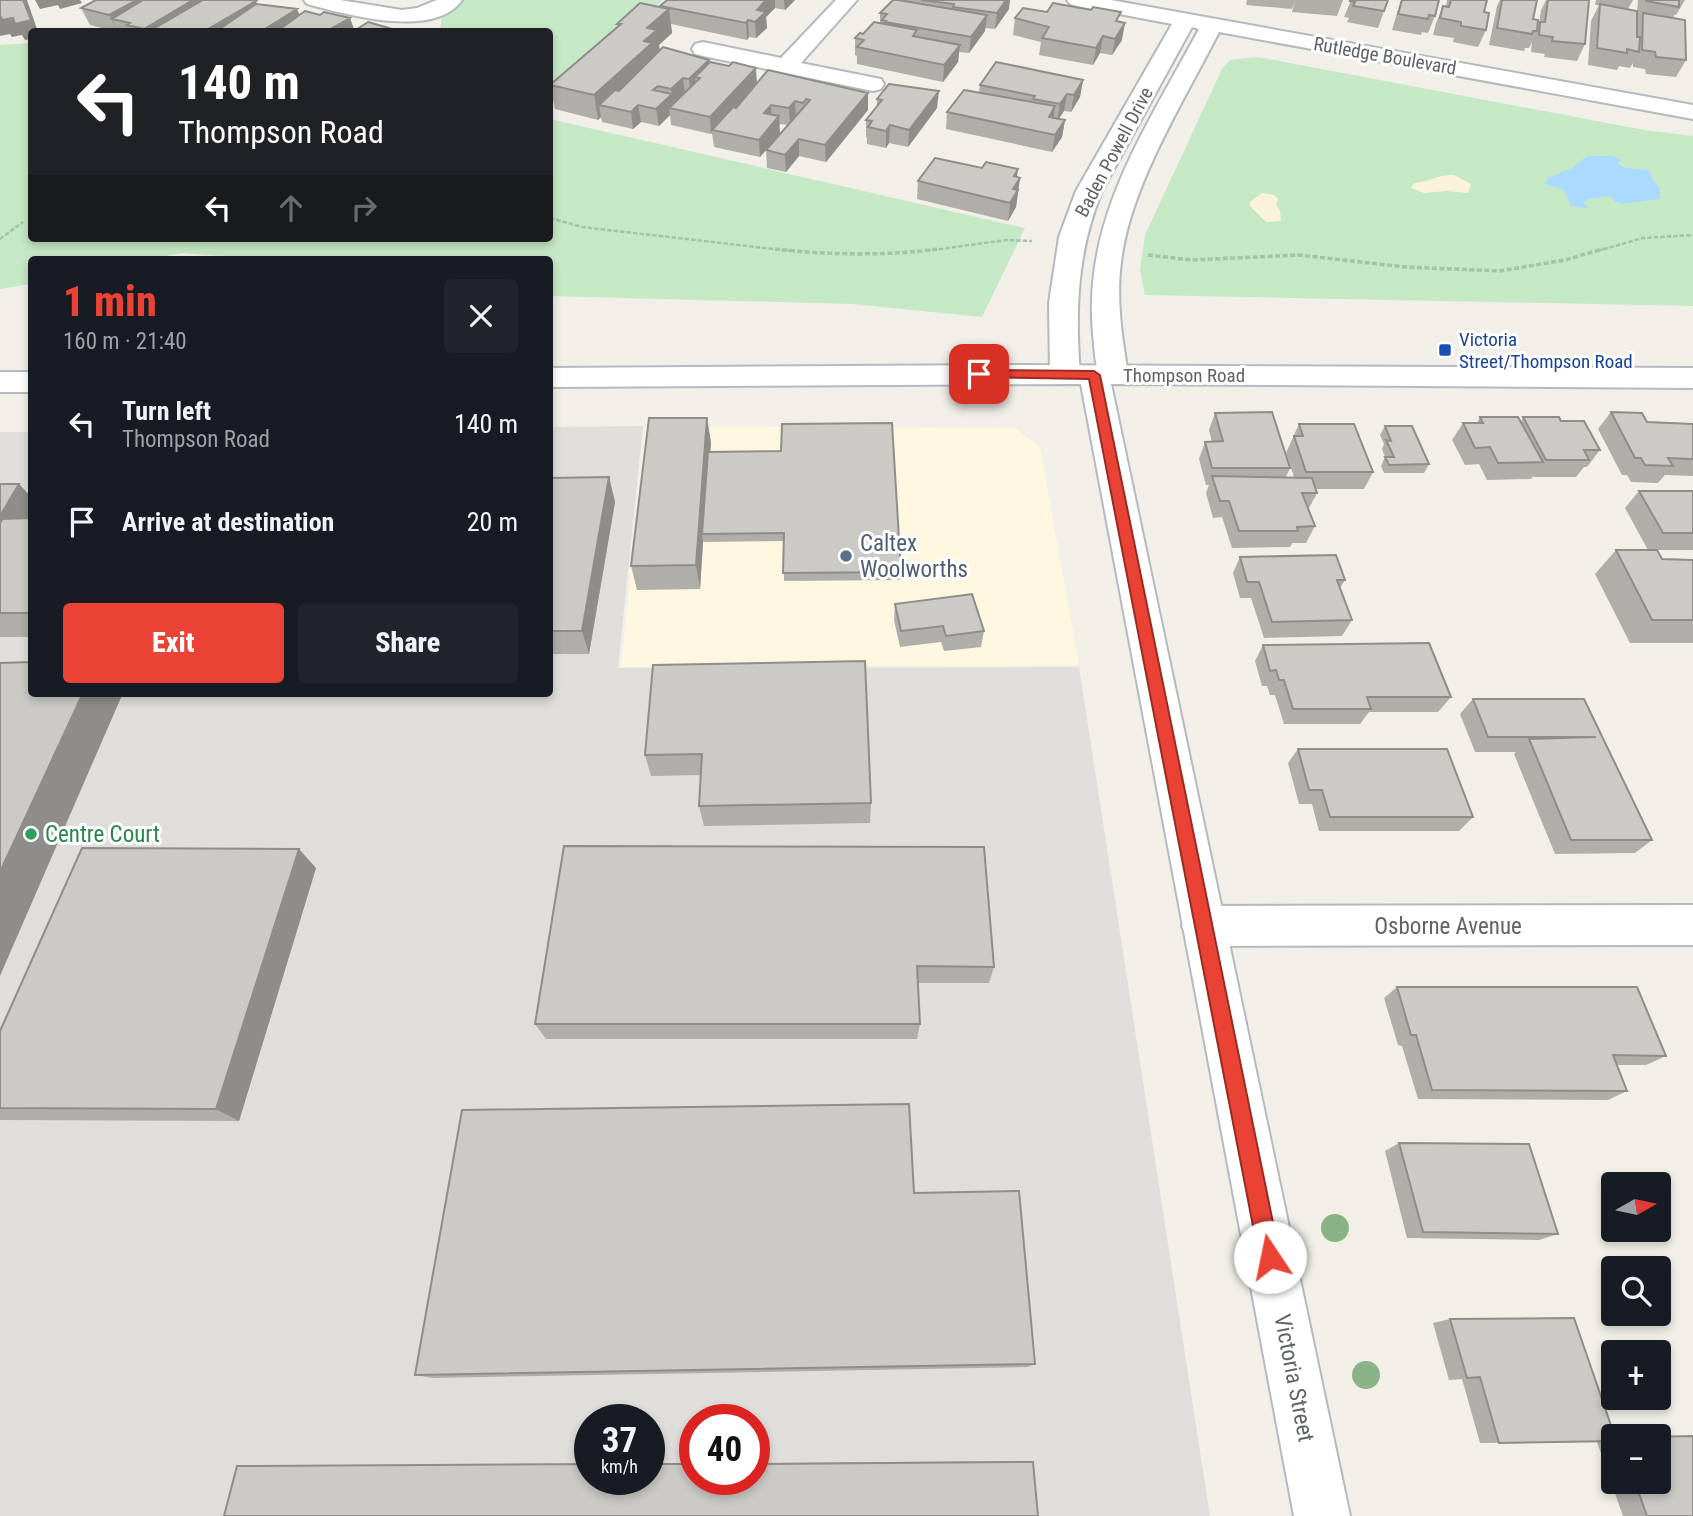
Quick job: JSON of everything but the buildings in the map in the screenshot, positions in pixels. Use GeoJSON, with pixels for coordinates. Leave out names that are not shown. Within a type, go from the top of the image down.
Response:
{"type":"FeatureCollection","features":[{"type":"Feature","properties":{"kind":"street"},"geometry":{"type":"LineString","coordinates":[[314,0],[391,17],[427,13],[452,0]]}},
{"type":"Feature","properties":{"kind":"street"},"geometry":{"type":"LineString","coordinates":[[786,66],[846,0]]}},
{"type":"Feature","properties":{"kind":"street","name":"Rutledge Boulevard"},"geometry":{"type":"LineString","coordinates":[[1077,0],[1693,112]]}},
{"type":"Feature","properties":{"kind":"street","name":"Baden Powell Drive"},"geometry":{"type":"LineString","coordinates":[[1091,374],[1060,310],[1069,245],[1089,191],[1185,20]]}},
{"type":"Feature","properties":{"kind":"street","name":"Baden Powell Drive"},"geometry":{"type":"LineString","coordinates":[[1091,374],[1105,304],[1106,265],[1111,239],[1128,190],[1212,25]]}},
{"type":"Feature","properties":{"kind":"street"},"geometry":{"type":"LineString","coordinates":[[703,49],[873,84]]}},
{"type":"Feature","properties":{"kind":"street"},"geometry":{"type":"LineString","coordinates":[[1165,57],[1193,62]]}},
{"type":"Feature","properties":{"kind":"street","name":"Thompson Road"},"geometry":{"type":"LineString","coordinates":[[553,378],[1091,374],[1693,378]]}},
{"type":"Feature","properties":{"kind":"street","name":"Victoria Street"},"geometry":{"type":"LineString","coordinates":[[1091,374],[1322,1516]]}},
{"type":"Feature","properties":{"kind":"street"},"geometry":{"type":"LineString","coordinates":[[0,382],[28,382]]}},
{"type":"Feature","properties":{"kind":"street","name":"Osborne Avenue"},"geometry":{"type":"LineString","coordinates":[[1203,926],[1693,925]]}},
{"type":"Feature","properties":{"kind":"path"},"geometry":{"type":"LineString","coordinates":[[553,219],[582,227],[799,252],[918,252],[1006,240],[1069,245]]}},
{"type":"Feature","properties":{"kind":"path"},"geometry":{"type":"LineString","coordinates":[[0,239],[23,222]]}},
{"type":"Feature","properties":{"kind":"path"},"geometry":{"type":"LineString","coordinates":[[1192,260],[1299,255],[1405,267],[1500,271],[1532,268],[1643,238],[1693,235]]}},
{"type":"Feature","properties":{"kind":"shaded area"},"geometry":{"type":"Polygon","coordinates":[[[643,426],[618,668],[1079,667],[1210,1516],[0,1516],[0,432],[28,432],[28,697],[553,697],[553,427],[643,426]]]}},
{"type":"Feature","properties":{"kind":"shaded area","name":"Caltex Woolworths"},"geometry":{"type":"Polygon","coordinates":[[[646,426],[1015,428],[1040,447],[1079,665],[621,667],[646,426]]]}},
{"type":"Feature","properties":{"kind":"green space"},"geometry":{"type":"Polygon","coordinates":[[[464,0],[663,0],[553,94],[553,28],[440,28],[442,15],[464,0]]]}},
{"type":"Feature","properties":{"kind":"green space"},"geometry":{"type":"Polygon","coordinates":[[[28,43],[28,242],[553,242],[553,120],[1025,228],[982,317],[852,304],[553,296],[553,256],[221,256],[182,253],[166,256],[28,256],[28,284],[0,289],[0,45],[28,43]]]}},
{"type":"Feature","properties":{"kind":"green space"},"geometry":{"type":"Polygon","coordinates":[[[1258,57],[1644,130],[1693,136],[1693,306],[1145,295],[1140,270],[1145,235],[1222,69],[1230,60],[1258,57]]]}},
{"type":"Feature","properties":{"kind":"sand"},"geometry":{"type":"Polygon","coordinates":[[[1454,175],[1471,184],[1468,193],[1424,193],[1411,188],[1414,183],[1454,175]]]}},
{"type":"Feature","properties":{"kind":"sand"},"geometry":{"type":"Polygon","coordinates":[[[1262,193],[1274,195],[1278,199],[1276,205],[1281,221],[1266,222],[1250,206],[1250,202],[1262,193]]]}},
{"type":"Feature","properties":{"kind":"water"},"geometry":{"type":"Polygon","coordinates":[[[1587,156],[1613,156],[1621,160],[1617,163],[1625,168],[1649,170],[1652,179],[1660,187],[1660,199],[1622,204],[1614,201],[1611,196],[1588,199],[1584,203],[1588,208],[1571,206],[1564,190],[1545,184],[1548,178],[1574,167],[1587,156]]]}},
{"type":"Feature","properties":{"kind":"place","name":"Victoria Street/Thompson Road"},"geometry":{"type":"Point","coordinates":[1445,350]}},
{"type":"Feature","properties":{"kind":"place","name":"Caltex Woolworths"},"geometry":{"type":"Point","coordinates":[846,556]}},
{"type":"Feature","properties":{"kind":"place","name":"Centre Court"},"geometry":{"type":"Point","coordinates":[31,834]}},
{"type":"Feature","properties":{"kind":"route"},"geometry":{"type":"LineString","coordinates":[[979,374],[1094,375],[1270,1257]]}}]}
